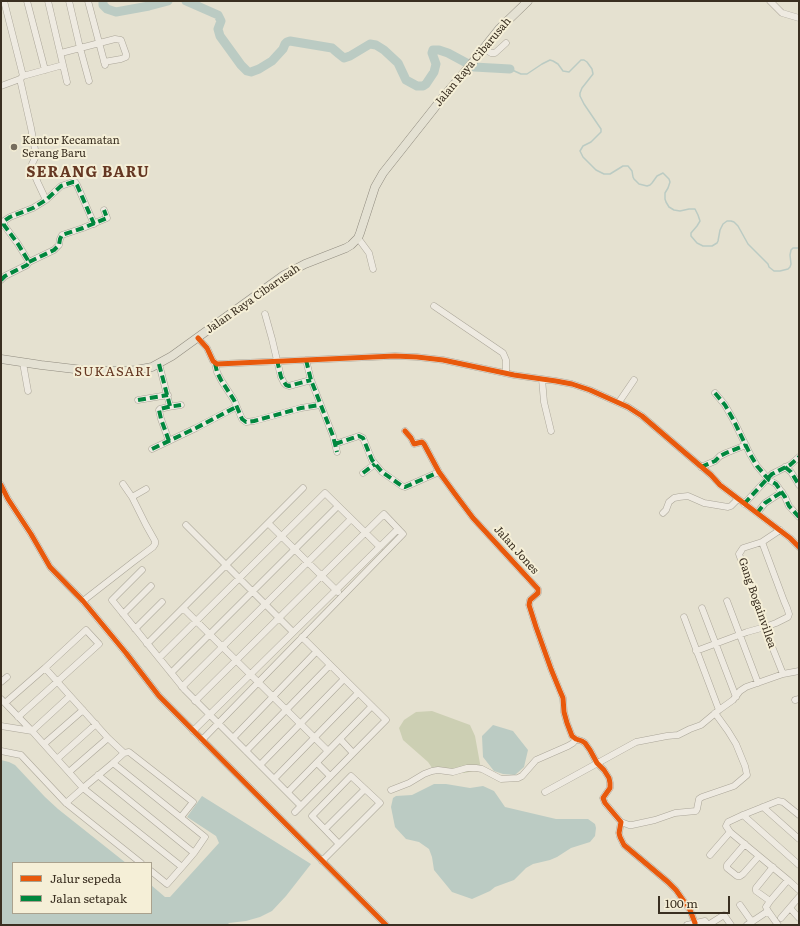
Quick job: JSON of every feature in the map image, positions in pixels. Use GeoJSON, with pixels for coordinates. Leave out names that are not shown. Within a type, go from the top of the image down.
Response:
{"type":"FeatureCollection","features":[{"type":"Feature","properties":{"kind":"main road","name":"Jalan Raya Cibarusah"},"geometry":{"type":"LineString","coordinates":[[1,359],[61,368],[105,371],[144,369],[152,367],[172,356],[198,338],[284,275],[305,264],[351,245],[358,238],[362,229],[380,176],[499,29],[526,1]]}},
{"type":"Feature","properties":{"kind":"street"},"geometry":{"type":"LineString","coordinates":[[4,1],[22,78],[36,155],[36,158],[32,164],[32,169],[46,200]]}},
{"type":"Feature","properties":{"kind":"street"},"geometry":{"type":"LineString","coordinates":[[27,1],[45,70]]}},
{"type":"Feature","properties":{"kind":"street"},"geometry":{"type":"LineString","coordinates":[[48,1],[67,82]]}},
{"type":"Feature","properties":{"kind":"street"},"geometry":{"type":"LineString","coordinates":[[70,1],[89,81]]}},
{"type":"Feature","properties":{"kind":"street"},"geometry":{"type":"LineString","coordinates":[[61,53],[99,43],[115,39],[120,39],[122,40],[126,56],[121,59],[105,63],[99,43],[88,1]]}},
{"type":"Feature","properties":{"kind":"street"},"geometry":{"type":"LineString","coordinates":[[770,1],[782,13],[799,18]]}},
{"type":"Feature","properties":{"kind":"street"},"geometry":{"type":"LineString","coordinates":[[484,48],[493,53],[498,51],[506,43]]}},
{"type":"Feature","properties":{"kind":"street"},"geometry":{"type":"LineString","coordinates":[[2,83],[63,65]]}},
{"type":"Feature","properties":{"kind":"street"},"geometry":{"type":"LineString","coordinates":[[29,262],[4,225],[4,221],[33,208],[46,200],[61,186],[72,182],[75,182],[78,185],[94,224]]}},
{"type":"Feature","properties":{"kind":"street"},"geometry":{"type":"LineString","coordinates":[[1,280],[5,276],[27,266],[29,262],[54,250],[59,245],[62,235],[107,218],[104,210]]}},
{"type":"Feature","properties":{"kind":"street"},"geometry":{"type":"LineString","coordinates":[[358,238],[369,253],[372,269]]}},
{"type":"Feature","properties":{"kind":"street"},"geometry":{"type":"LineString","coordinates":[[434,306],[503,353],[506,360],[506,372]]}},
{"type":"Feature","properties":{"kind":"street"},"geometry":{"type":"LineString","coordinates":[[264,314],[272,339],[281,377],[286,385],[289,386],[311,380]]}},
{"type":"Feature","properties":{"kind":"street"},"geometry":{"type":"LineString","coordinates":[[198,338],[207,348],[215,363],[217,372],[227,388],[242,419],[248,422],[301,408],[320,405]]}},
{"type":"Feature","properties":{"kind":"street"},"geometry":{"type":"LineString","coordinates":[[215,363],[417,356],[572,384],[628,406],[642,416],[720,485],[780,530],[799,547]]}},
{"type":"Feature","properties":{"kind":"street"},"geometry":{"type":"LineString","coordinates":[[306,360],[311,380],[337,452]]}},
{"type":"Feature","properties":{"kind":"street"},"geometry":{"type":"LineString","coordinates":[[23,363],[28,391]]}},
{"type":"Feature","properties":{"kind":"street"},"geometry":{"type":"LineString","coordinates":[[159,364],[170,406]]}},
{"type":"Feature","properties":{"kind":"street"},"geometry":{"type":"LineString","coordinates":[[542,379],[544,402],[551,431]]}},
{"type":"Feature","properties":{"kind":"street"},"geometry":{"type":"LineString","coordinates":[[619,402],[634,380]]}},
{"type":"Feature","properties":{"kind":"street"},"geometry":{"type":"LineString","coordinates":[[715,393],[734,421],[757,466],[767,479],[776,484],[789,506],[799,517]]}},
{"type":"Feature","properties":{"kind":"street"},"geometry":{"type":"LineString","coordinates":[[138,400],[168,395]]}},
{"type":"Feature","properties":{"kind":"street"},"geometry":{"type":"LineString","coordinates":[[170,441],[159,410],[170,406],[182,405]]}},
{"type":"Feature","properties":{"kind":"street"},"geometry":{"type":"LineString","coordinates":[[152,449],[196,428],[236,406]]}},
{"type":"Feature","properties":{"kind":"street","name":"Jalan Jones"},"geometry":{"type":"LineString","coordinates":[[405,431],[414,444],[422,442],[424,444],[439,472],[455,494],[474,518],[538,589],[538,593],[530,600],[529,605],[551,669],[560,690],[567,723],[572,736],[584,742],[588,746],[597,763],[607,774],[610,788],[603,798],[605,803],[621,822]]}},
{"type":"Feature","properties":{"kind":"street"},"geometry":{"type":"LineString","coordinates":[[335,444],[358,436],[363,438],[370,457],[375,464],[398,485],[405,487],[439,472]]}},
{"type":"Feature","properties":{"kind":"street"},"geometry":{"type":"LineString","coordinates":[[701,467],[726,453],[746,445]]}},
{"type":"Feature","properties":{"kind":"street"},"geometry":{"type":"LineString","coordinates":[[744,504],[772,474],[792,464],[799,457]]}},
{"type":"Feature","properties":{"kind":"street"},"geometry":{"type":"LineString","coordinates":[[363,473],[375,464]]}},
{"type":"Feature","properties":{"kind":"street"},"geometry":{"type":"LineString","coordinates":[[785,468],[791,472],[799,485]]}},
{"type":"Feature","properties":{"kind":"street"},"geometry":{"type":"LineString","coordinates":[[84,601],[155,544],[155,541],[132,497],[123,484]]}},
{"type":"Feature","properties":{"kind":"street"},"geometry":{"type":"LineString","coordinates":[[1,485],[50,567],[84,601],[159,696],[386,925]]}},
{"type":"Feature","properties":{"kind":"street"},"geometry":{"type":"LineString","coordinates":[[147,644],[303,488]]}},
{"type":"Feature","properties":{"kind":"street"},"geometry":{"type":"LineString","coordinates":[[132,497],[146,489]]}},
{"type":"Feature","properties":{"kind":"street"},"geometry":{"type":"LineString","coordinates":[[159,658],[325,492],[380,547]]}},
{"type":"Feature","properties":{"kind":"street"},"geometry":{"type":"LineString","coordinates":[[757,513],[765,503],[782,492]]}},
{"type":"Feature","properties":{"kind":"street"},"geometry":{"type":"LineString","coordinates":[[663,513],[669,502],[674,498],[688,496],[704,503],[728,506],[731,506],[738,499]]}},
{"type":"Feature","properties":{"kind":"street"},"geometry":{"type":"LineString","coordinates":[[171,673],[338,506]]}},
{"type":"Feature","properties":{"kind":"street"},"geometry":{"type":"LineString","coordinates":[[195,701],[384,514],[398,529],[402,534],[202,740]]}},
{"type":"Feature","properties":{"kind":"street"},"geometry":{"type":"LineString","coordinates":[[182,687],[351,519]]}},
{"type":"Feature","properties":{"kind":"street"},"geometry":{"type":"LineString","coordinates":[[268,523],[342,596]]}},
{"type":"Feature","properties":{"kind":"street"},"geometry":{"type":"LineString","coordinates":[[186,525],[293,632]]}},
{"type":"Feature","properties":{"kind":"street"},"geometry":{"type":"LineString","coordinates":[[193,731],[398,529]]}},
{"type":"Feature","properties":{"kind":"street","name":"Gang Bogainvillea"},"geometry":{"type":"LineString","coordinates":[[780,530],[762,542],[743,548],[739,554],[783,674]]}},
{"type":"Feature","properties":{"kind":"street"},"geometry":{"type":"LineString","coordinates":[[696,651],[765,627],[788,617],[789,614],[762,542]]}},
{"type":"Feature","properties":{"kind":"street"},"geometry":{"type":"LineString","coordinates":[[142,570],[112,600],[182,687],[301,806]]}},
{"type":"Feature","properties":{"kind":"street"},"geometry":{"type":"LineString","coordinates":[[123,614],[151,586]]}},
{"type":"Feature","properties":{"kind":"street"},"geometry":{"type":"LineString","coordinates":[[727,601],[758,683]]}},
{"type":"Feature","properties":{"kind":"street"},"geometry":{"type":"LineString","coordinates":[[136,629],[162,602]]}},
{"type":"Feature","properties":{"kind":"street"},"geometry":{"type":"LineString","coordinates":[[183,608],[328,751]]}},
{"type":"Feature","properties":{"kind":"street"},"geometry":{"type":"LineString","coordinates":[[702,608],[736,697]]}},
{"type":"Feature","properties":{"kind":"street"},"geometry":{"type":"LineString","coordinates":[[684,617],[717,712],[736,744],[747,775],[734,786],[699,799],[696,811],[675,813],[655,820],[632,825],[621,822],[618,833],[622,841],[638,857],[676,890],[690,910],[695,923]]}},
{"type":"Feature","properties":{"kind":"street"},"geometry":{"type":"LineString","coordinates":[[18,717],[99,644],[86,630],[45,668],[3,701],[83,788],[182,867]]}},
{"type":"Feature","properties":{"kind":"street"},"geometry":{"type":"LineString","coordinates":[[295,812],[386,720],[302,637]]}},
{"type":"Feature","properties":{"kind":"street"},"geometry":{"type":"LineString","coordinates":[[233,738],[316,652]]}},
{"type":"Feature","properties":{"kind":"street"},"geometry":{"type":"LineString","coordinates":[[246,751],[330,665]]}},
{"type":"Feature","properties":{"kind":"street"},"geometry":{"type":"LineString","coordinates":[[45,668],[108,738],[124,753]]}},
{"type":"Feature","properties":{"kind":"street"},"geometry":{"type":"LineString","coordinates":[[545,792],[636,742],[680,735],[701,725],[736,697],[742,689],[783,674],[799,671]]}},
{"type":"Feature","properties":{"kind":"street"},"geometry":{"type":"LineString","coordinates":[[1,682],[7,677]]}},
{"type":"Feature","properties":{"kind":"street"},"geometry":{"type":"LineString","coordinates":[[260,764],[344,679]]}},
{"type":"Feature","properties":{"kind":"street"},"geometry":{"type":"LineString","coordinates":[[274,779],[358,693]]}},
{"type":"Feature","properties":{"kind":"street"},"geometry":{"type":"LineString","coordinates":[[32,731],[70,696]]}},
{"type":"Feature","properties":{"kind":"street"},"geometry":{"type":"LineString","coordinates":[[288,792],[372,706]]}},
{"type":"Feature","properties":{"kind":"street"},"geometry":{"type":"LineString","coordinates":[[44,744],[84,710]]}},
{"type":"Feature","properties":{"kind":"street"},"geometry":{"type":"LineString","coordinates":[[57,759],[96,724]]}},
{"type":"Feature","properties":{"kind":"street"},"geometry":{"type":"LineString","coordinates":[[1,726],[32,731]]}},
{"type":"Feature","properties":{"kind":"street"},"geometry":{"type":"LineString","coordinates":[[69,772],[108,738]]}},
{"type":"Feature","properties":{"kind":"street"},"geometry":{"type":"LineString","coordinates":[[340,739],[354,753]]}},
{"type":"Feature","properties":{"kind":"street"},"geometry":{"type":"LineString","coordinates":[[391,790],[409,783],[432,770],[453,772],[467,768],[476,768],[482,769],[501,780],[518,778],[522,776],[536,760],[568,746],[576,739]]}},
{"type":"Feature","properties":{"kind":"street"},"geometry":{"type":"LineString","coordinates":[[1,751],[21,755],[66,803],[140,862]]}},
{"type":"Feature","properties":{"kind":"street"},"geometry":{"type":"LineString","coordinates":[[66,803],[124,753],[129,752],[193,802],[181,817]]}},
{"type":"Feature","properties":{"kind":"street"},"geometry":{"type":"LineString","coordinates":[[113,763],[205,837],[194,853],[168,884],[152,872]]}},
{"type":"Feature","properties":{"kind":"street"},"geometry":{"type":"LineString","coordinates":[[317,763],[330,776]]}},
{"type":"Feature","properties":{"kind":"street"},"geometry":{"type":"LineString","coordinates":[[98,775],[194,853]]}},
{"type":"Feature","properties":{"kind":"street"},"geometry":{"type":"LineString","coordinates":[[322,861],[339,844],[380,803],[351,776],[312,816],[339,844]]}},
{"type":"Feature","properties":{"kind":"street"},"geometry":{"type":"LineString","coordinates":[[325,829],[365,789]]}},
{"type":"Feature","properties":{"kind":"street"},"geometry":{"type":"LineString","coordinates":[[799,815],[788,805],[778,801],[728,822],[726,826],[730,832],[799,890]]}},
{"type":"Feature","properties":{"kind":"street"},"geometry":{"type":"LineString","coordinates":[[763,807],[799,839]]}},
{"type":"Feature","properties":{"kind":"street"},"geometry":{"type":"LineString","coordinates":[[743,815],[799,865]]}},
{"type":"Feature","properties":{"kind":"street"},"geometry":{"type":"LineString","coordinates":[[710,855],[730,832]]}},
{"type":"Feature","properties":{"kind":"street"},"geometry":{"type":"LineString","coordinates":[[744,844],[727,865],[727,868],[737,876],[740,876],[759,856]]}},
{"type":"Feature","properties":{"kind":"street"},"geometry":{"type":"LineString","coordinates":[[770,901],[756,891],[756,888],[773,868]]}},
{"type":"Feature","properties":{"kind":"street"},"geometry":{"type":"LineString","coordinates":[[778,925],[766,907],[788,880]]}},
{"type":"Feature","properties":{"kind":"street"},"geometry":{"type":"LineString","coordinates":[[781,918],[799,897]]}},
{"type":"Feature","properties":{"kind":"street"},"geometry":{"type":"LineString","coordinates":[[740,905],[750,924],[768,911]]}},
{"type":"Feature","properties":{"kind":"street"},"geometry":{"type":"LineString","coordinates":[[790,908],[799,918]]}},
{"type":"Feature","properties":{"kind":"street"},"geometry":{"type":"LineString","coordinates":[[687,925],[705,921],[708,925],[724,915],[731,925]]}},
{"type":"Feature","properties":{"kind":"green space"},"geometry":{"type":"Polygon","coordinates":[[[432,711],[470,725],[475,736],[481,769],[465,773],[435,772],[428,762],[403,740],[399,728],[404,720],[416,712],[432,711]]]}},
{"type":"Feature","properties":{"kind":"shaded area"},"geometry":{"type":"Polygon","coordinates":[[[493,725],[513,731],[528,750],[524,767],[515,775],[503,774],[494,771],[483,757],[482,736],[493,725]]]}},
{"type":"Feature","properties":{"kind":"shaded area"},"geometry":{"type":"Polygon","coordinates":[[[1,760],[15,765],[58,809],[125,862],[12,862],[12,914],[152,914],[152,886],[165,897],[170,897],[219,843],[216,836],[187,817],[202,796],[311,864],[272,911],[260,917],[246,921],[229,923],[227,925],[1,925],[1,760]]]}},
{"type":"Feature","properties":{"kind":"shaded area"},"geometry":{"type":"Polygon","coordinates":[[[434,784],[446,784],[470,788],[483,786],[494,791],[505,807],[556,819],[588,819],[595,824],[595,836],[590,842],[571,848],[557,857],[533,864],[526,868],[514,880],[495,887],[490,891],[472,899],[452,892],[434,870],[429,849],[419,842],[406,839],[395,827],[391,807],[393,798],[396,796],[412,795],[434,784]]]}},
{"type":"Feature","properties":{"kind":"waterway"},"geometry":{"type":"LineString","coordinates":[[103,1],[103,5],[107,9],[116,12],[168,1]]}},
{"type":"Feature","properties":{"kind":"waterway"},"geometry":{"type":"LineString","coordinates":[[186,1],[218,15],[221,21],[218,29],[220,36],[241,65],[247,71],[251,72],[272,61],[283,49],[285,44],[290,41],[332,48],[344,58],[370,44],[376,45],[398,63],[406,80],[417,86],[423,86],[426,84],[434,72],[436,64],[432,53],[433,50],[448,53],[474,67],[510,69]]}},
{"type":"Feature","properties":{"kind":"waterway"},"geometry":{"type":"LineString","coordinates":[[510,69],[521,74],[527,74],[550,60],[558,64],[563,71],[569,72],[581,60],[587,62],[592,69],[593,74],[582,88],[580,96],[601,129],[601,132],[591,142],[583,146],[580,151],[583,157],[596,170],[604,174],[610,174],[623,166],[628,166],[632,171],[634,179],[639,184],[647,186],[650,185],[657,176],[663,173],[670,182],[665,193],[665,199],[669,207],[680,211],[695,209],[698,215],[700,221],[691,233],[691,236],[697,243],[703,246],[712,246],[717,243],[723,224],[727,221],[734,222],[738,226],[748,244],[774,271],[788,269],[791,264],[791,250],[793,248],[799,248]]}},
{"type":"Feature","properties":{"kind":"marked path"},"geometry":{"type":"LineString","coordinates":[[1,280],[5,276],[27,265],[29,262],[4,225],[4,221],[33,208],[46,200],[61,186],[75,182],[94,224]]}},
{"type":"Feature","properties":{"kind":"marked path"},"geometry":{"type":"LineString","coordinates":[[29,262],[54,250],[59,245],[62,235],[107,218],[104,210]]}},
{"type":"Feature","properties":{"kind":"marked path"},"geometry":{"type":"LineString","coordinates":[[277,360],[281,377],[286,385],[289,386],[311,380]]}},
{"type":"Feature","properties":{"kind":"marked path"},"geometry":{"type":"LineString","coordinates":[[306,360],[311,380],[333,436],[337,452]]}},
{"type":"Feature","properties":{"kind":"marked path"},"geometry":{"type":"LineString","coordinates":[[215,363],[221,380],[234,400],[242,419],[246,422],[301,408],[320,405]]}},
{"type":"Feature","properties":{"kind":"marked path"},"geometry":{"type":"LineString","coordinates":[[159,364],[170,406]]}},
{"type":"Feature","properties":{"kind":"marked path"},"geometry":{"type":"LineString","coordinates":[[715,393],[725,405],[757,466],[769,480],[776,484],[789,506],[799,517]]}},
{"type":"Feature","properties":{"kind":"marked path"},"geometry":{"type":"LineString","coordinates":[[138,400],[168,395]]}},
{"type":"Feature","properties":{"kind":"marked path"},"geometry":{"type":"LineString","coordinates":[[169,441],[159,410],[181,405]]}},
{"type":"Feature","properties":{"kind":"marked path"},"geometry":{"type":"LineString","coordinates":[[152,449],[236,407]]}},
{"type":"Feature","properties":{"kind":"marked path"},"geometry":{"type":"LineString","coordinates":[[335,444],[359,436],[363,438],[372,460],[382,472],[405,487],[439,472]]}},
{"type":"Feature","properties":{"kind":"marked path"},"geometry":{"type":"LineString","coordinates":[[701,467],[715,461],[726,453],[746,445]]}},
{"type":"Feature","properties":{"kind":"marked path"},"geometry":{"type":"LineString","coordinates":[[744,504],[772,474],[790,465],[799,457]]}},
{"type":"Feature","properties":{"kind":"marked path"},"geometry":{"type":"LineString","coordinates":[[363,473],[375,464]]}},
{"type":"Feature","properties":{"kind":"marked path"},"geometry":{"type":"LineString","coordinates":[[785,467],[791,472],[799,485]]}},
{"type":"Feature","properties":{"kind":"marked path"},"geometry":{"type":"LineString","coordinates":[[757,513],[765,503],[782,492]]}},
{"type":"Feature","properties":{"kind":"cycle path"},"geometry":{"type":"LineString","coordinates":[[198,338],[207,348],[213,361],[217,364],[395,356],[417,357],[443,360],[514,375],[572,384],[590,390],[628,407],[642,416],[711,475],[720,485],[790,538],[799,547]]}},
{"type":"Feature","properties":{"kind":"cycle path"},"geometry":{"type":"LineString","coordinates":[[405,431],[414,444],[422,442],[424,444],[439,472],[473,518],[538,589],[538,593],[530,600],[529,605],[551,669],[563,698],[564,712],[572,736],[585,743],[597,763],[609,778],[610,788],[603,798],[605,803],[621,822],[619,833],[624,845],[676,890],[690,910],[695,923]]}},
{"type":"Feature","properties":{"kind":"cycle path"},"geometry":{"type":"LineString","coordinates":[[1,485],[50,567],[83,601],[159,696],[386,925]]}},
{"type":"Feature","properties":{"kind":"place","name":"Kantor Kecamatan Serang Baru"},"geometry":{"type":"Point","coordinates":[14,147]}},
{"type":"Feature","properties":{"kind":"district","name":"SERANG BARU"},"geometry":{"type":"Point","coordinates":[88,173]}},
{"type":"Feature","properties":{"kind":"district","name":"SUKASARI"},"geometry":{"type":"Point","coordinates":[113,372]}}]}
